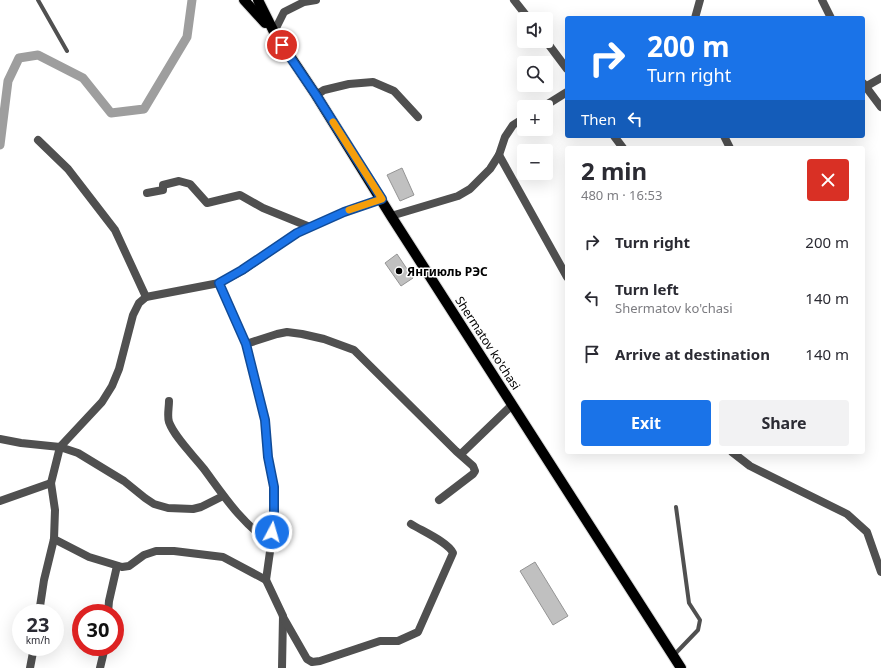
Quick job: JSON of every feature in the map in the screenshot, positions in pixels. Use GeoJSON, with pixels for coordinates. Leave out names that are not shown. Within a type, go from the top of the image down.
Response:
{"type":"FeatureCollection","features":[{"type":"Feature","properties":{"kind":"main road","name":"Shermatov ko'chasi"},"geometry":{"type":"LineString","coordinates":[[244,0],[274,32]]}},
{"type":"Feature","properties":{"kind":"main road","name":"Shermatov ko'chasi"},"geometry":{"type":"LineString","coordinates":[[258,0],[274,32],[316,95],[382,199],[391,216],[681,668]]}},
{"type":"Feature","properties":{"kind":"street"},"geometry":{"type":"LineString","coordinates":[[274,32],[284,12],[304,2],[316,0]]}},
{"type":"Feature","properties":{"kind":"street"},"geometry":{"type":"LineString","coordinates":[[514,0],[523,12]]}},
{"type":"Feature","properties":{"kind":"street"},"geometry":{"type":"LineString","coordinates":[[696,16],[700,0]]}},
{"type":"Feature","properties":{"kind":"street"},"geometry":{"type":"LineString","coordinates":[[822,0],[830,16]]}},
{"type":"Feature","properties":{"kind":"street"},"geometry":{"type":"LineString","coordinates":[[551,48],[565,67]]}},
{"type":"Feature","properties":{"kind":"street"},"geometry":{"type":"LineString","coordinates":[[865,85],[881,78]]}},
{"type":"Feature","properties":{"kind":"street"},"geometry":{"type":"LineString","coordinates":[[316,95],[324,90],[349,84],[373,82],[394,91],[418,117]]}},
{"type":"Feature","properties":{"kind":"street"},"geometry":{"type":"LineString","coordinates":[[865,86],[881,107]]}},
{"type":"Feature","properties":{"kind":"street"},"geometry":{"type":"LineString","coordinates":[[553,101],[565,93]]}},
{"type":"Feature","properties":{"kind":"street"},"geometry":{"type":"LineString","coordinates":[[391,216],[458,196],[470,189],[490,169],[499,155],[505,137],[513,125],[517,122]]}},
{"type":"Feature","properties":{"kind":"street"},"geometry":{"type":"LineString","coordinates":[[38,140],[68,169],[115,230],[146,297]]}},
{"type":"Feature","properties":{"kind":"street"},"geometry":{"type":"LineString","coordinates":[[499,155],[565,273]]}},
{"type":"Feature","properties":{"kind":"street"},"geometry":{"type":"LineString","coordinates":[[147,193],[163,190],[163,185],[179,181],[190,184],[207,203],[240,195],[263,208],[310,227]]}},
{"type":"Feature","properties":{"kind":"street"},"geometry":{"type":"LineString","coordinates":[[40,604],[44,580],[54,539],[52,483],[60,447],[102,402],[112,386],[119,369],[133,315],[139,303],[146,297],[219,283],[242,270],[297,233],[344,212],[382,199]]}},
{"type":"Feature","properties":{"kind":"street"},"geometry":{"type":"LineString","coordinates":[[219,283],[246,344],[265,420],[268,457],[274,487],[274,522],[270,542],[266,580],[283,616],[308,659],[312,662],[320,661],[380,641],[398,641],[418,632],[453,553],[451,549],[441,542],[411,524]]}},
{"type":"Feature","properties":{"kind":"street"},"geometry":{"type":"LineString","coordinates":[[246,344],[287,332],[324,339],[354,350],[473,466],[474,472],[439,500]]}},
{"type":"Feature","properties":{"kind":"street"},"geometry":{"type":"LineString","coordinates":[[169,401],[168,416],[172,427],[184,445],[235,510],[258,534],[270,542]]}},
{"type":"Feature","properties":{"kind":"street"},"geometry":{"type":"LineString","coordinates":[[461,454],[512,405]]}},
{"type":"Feature","properties":{"kind":"street"},"geometry":{"type":"LineString","coordinates":[[0,439],[60,447],[78,453],[124,481],[154,504],[168,508],[201,507],[223,496]]}},
{"type":"Feature","properties":{"kind":"street"},"geometry":{"type":"LineString","coordinates":[[735,454],[750,466],[847,514],[867,532],[879,561],[881,572]]}},
{"type":"Feature","properties":{"kind":"street"},"geometry":{"type":"LineString","coordinates":[[0,501],[52,483]]}},
{"type":"Feature","properties":{"kind":"street"},"geometry":{"type":"LineString","coordinates":[[54,539],[89,557],[117,566],[129,566],[144,555],[156,551],[174,551],[223,557],[266,580]]}},
{"type":"Feature","properties":{"kind":"street"},"geometry":{"type":"LineString","coordinates":[[109,604],[117,566]]}},
{"type":"Feature","properties":{"kind":"street"},"geometry":{"type":"LineString","coordinates":[[282,668],[283,616]]}},
{"type":"Feature","properties":{"kind":"street"},"geometry":{"type":"LineString","coordinates":[[30,668],[32,656]]}},
{"type":"Feature","properties":{"kind":"street"},"geometry":{"type":"LineString","coordinates":[[100,668],[103,656]]}},
{"type":"Feature","properties":{"kind":"lane"},"geometry":{"type":"LineString","coordinates":[[38,0],[67,51]]}},
{"type":"Feature","properties":{"kind":"lane"},"geometry":{"type":"LineString","coordinates":[[673,656],[698,630],[700,620],[689,603],[676,507]]}},
{"type":"Feature","properties":{"kind":"building"},"geometry":{"type":"Polygon","coordinates":[[[402,168],[414,195],[400,201],[387,175],[402,168]]]}},
{"type":"Feature","properties":{"kind":"building","name":"Янгиюль РЭС"},"geometry":{"type":"Polygon","coordinates":[[[397,254],[413,278],[401,286],[385,263],[397,254]]]}},
{"type":"Feature","properties":{"kind":"building"},"geometry":{"type":"Polygon","coordinates":[[[535,562],[568,616],[553,625],[520,571],[535,562]]]}},
{"type":"Feature","properties":{"kind":"waterway"},"geometry":{"type":"LineString","coordinates":[[0,145],[8,81],[19,58],[38,55],[83,78],[111,113],[144,109],[187,37],[192,0]]}},
{"type":"Feature","properties":{"kind":"slow traffic"},"geometry":{"type":"LineString","coordinates":[[333,122],[382,199],[349,210]]}},
{"type":"Feature","properties":{"kind":"place","name":"Янгиюль РЭС"},"geometry":{"type":"Point","coordinates":[399,271]}},
{"type":"Feature","properties":{"kind":"route"},"geometry":{"type":"LineString","coordinates":[[272,532],[274,522],[274,487],[268,457],[265,420],[246,344],[219,283],[242,270],[297,233],[344,212],[382,199],[316,95],[282,45]]}}]}
